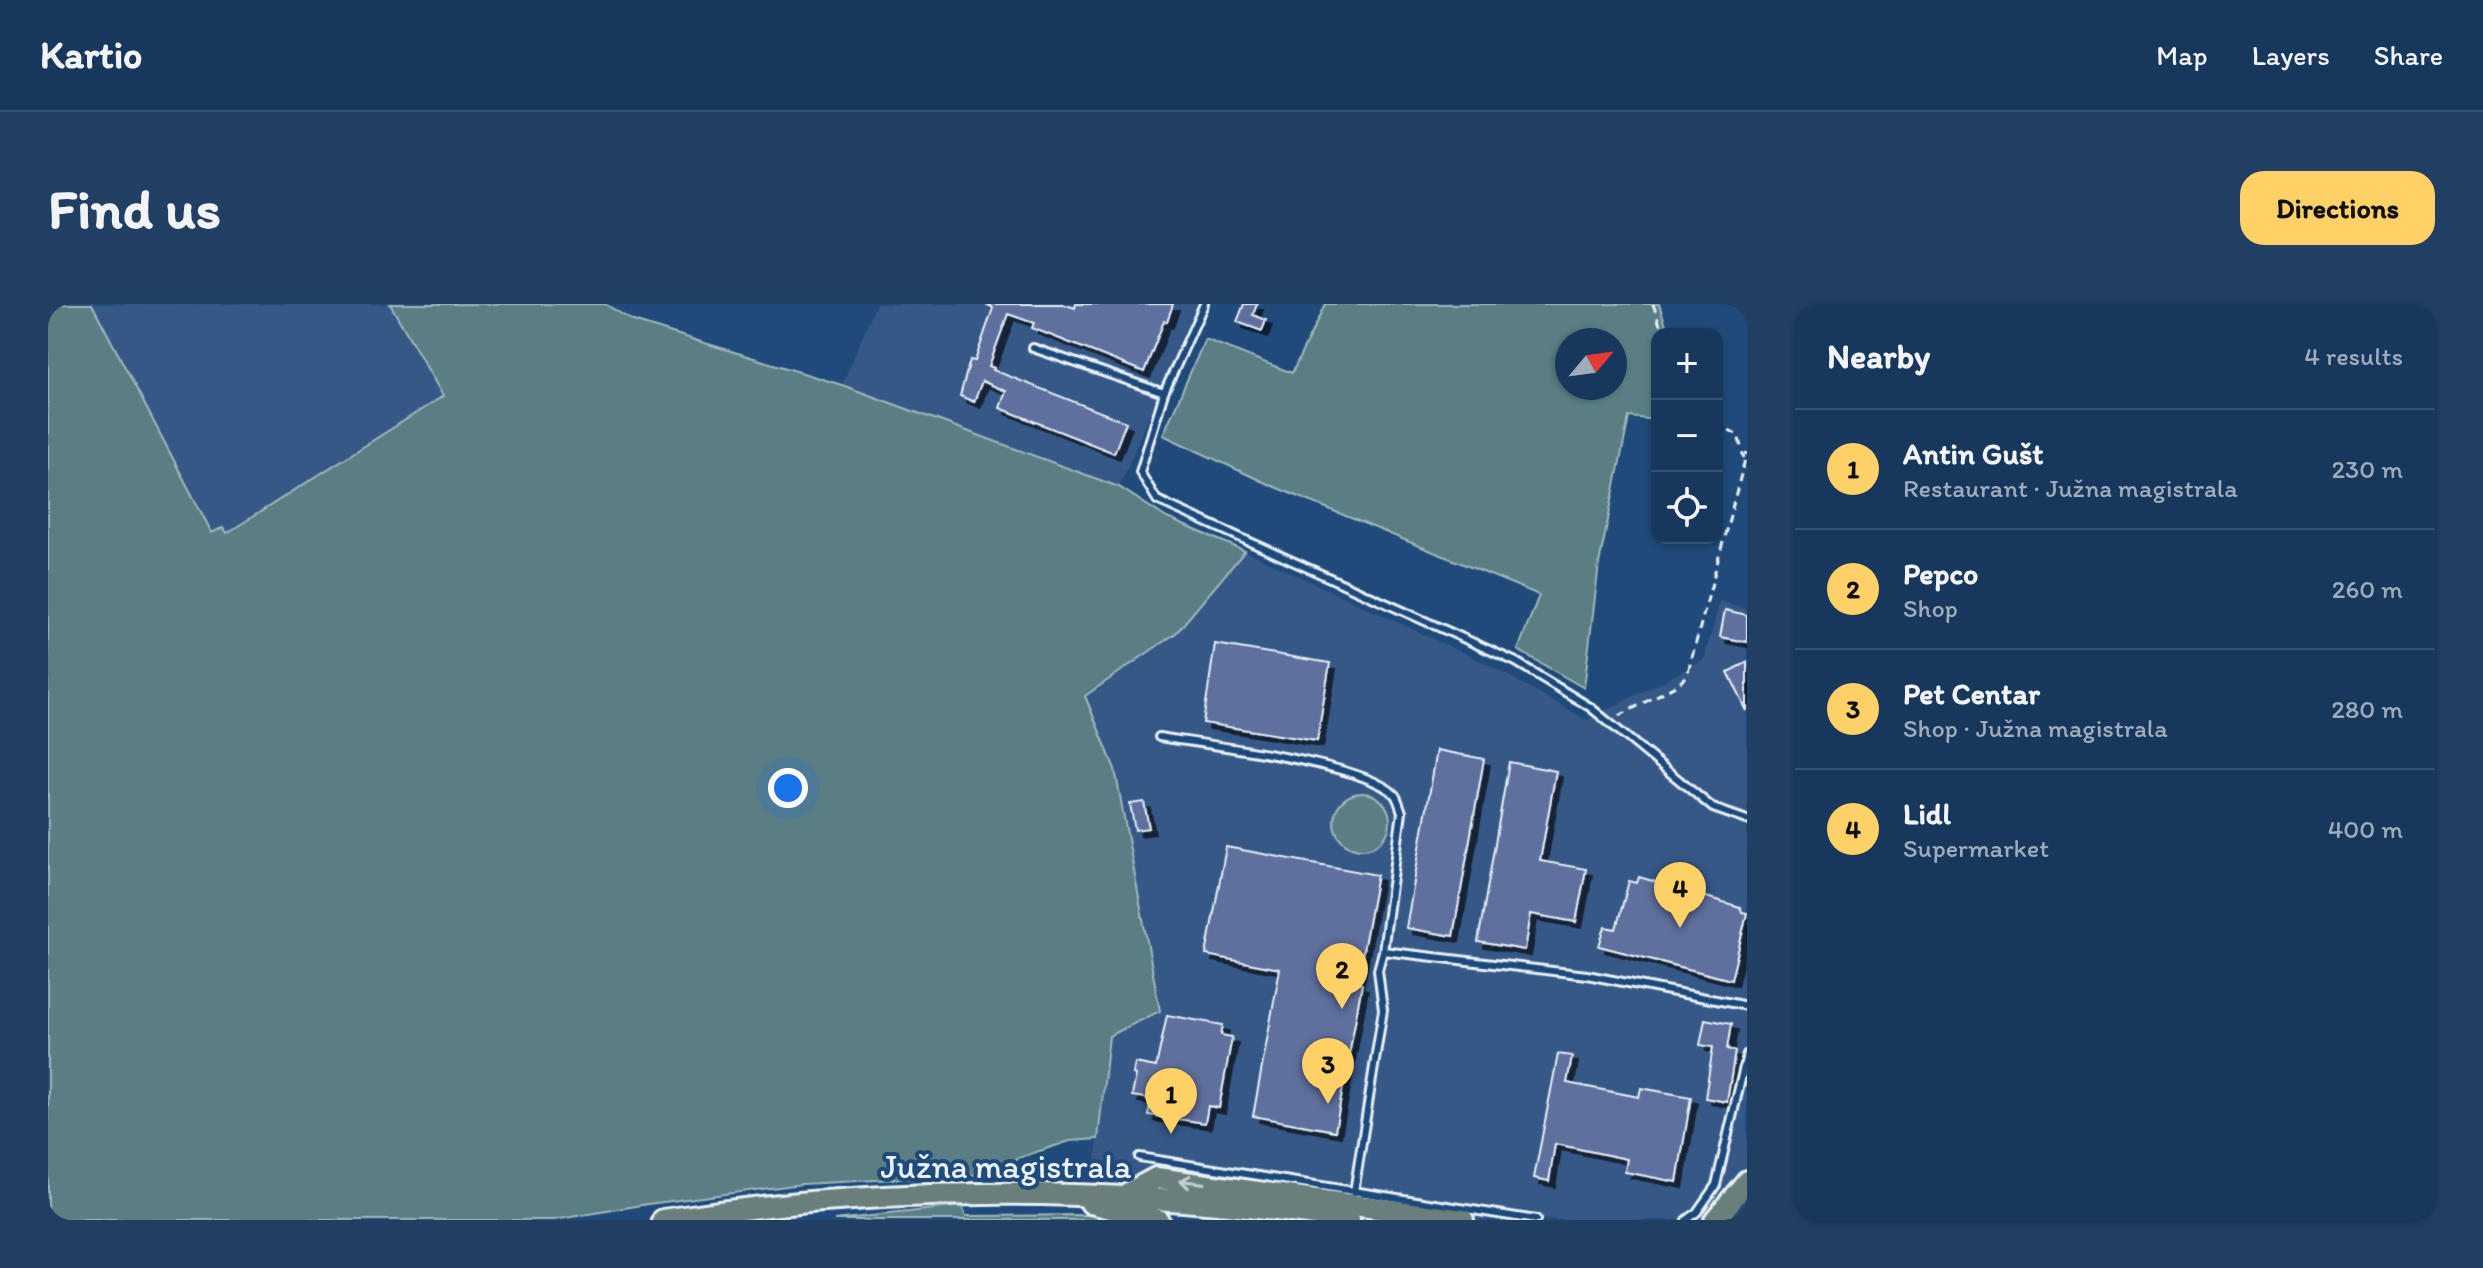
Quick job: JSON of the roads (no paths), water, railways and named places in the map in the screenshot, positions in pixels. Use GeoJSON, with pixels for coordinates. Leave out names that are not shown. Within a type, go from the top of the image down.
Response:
{"type":"FeatureCollection","features":[{"type":"Feature","properties":{"kind":"main road"},"geometry":{"type":"LineString","coordinates":[[1123,1196],[1156,1178],[1463,1220]]}},
{"type":"Feature","properties":{"kind":"main road"},"geometry":{"type":"LineString","coordinates":[[1715,1220],[1747,1181]]}},
{"type":"Feature","properties":{"kind":"main road","name":"Južna magistrala"},"geometry":{"type":"LineString","coordinates":[[663,1220],[715,1212],[935,1193],[1036,1193],[1123,1196],[1349,1220]]}},
{"type":"Feature","properties":{"kind":"main road"},"geometry":{"type":"LineString","coordinates":[[1036,1193],[1071,1198],[1158,1220]]}},
{"type":"Feature","properties":{"kind":"main road"},"geometry":{"type":"LineString","coordinates":[[760,1220],[802,1204]]}},
{"type":"Feature","properties":{"kind":"street"},"geometry":{"type":"LineString","coordinates":[[1740,1220],[1747,1198]]}},
{"type":"Feature","properties":{"kind":"lane"},"geometry":{"type":"LineString","coordinates":[[1204,304],[1164,393],[1140,472],[1157,500],[1516,662],[1590,707],[1713,808],[1747,820]]}},
{"type":"Feature","properties":{"kind":"lane"},"geometry":{"type":"LineString","coordinates":[[1033,348],[1164,393]]}},
{"type":"Feature","properties":{"kind":"lane"},"geometry":{"type":"LineString","coordinates":[[1159,737],[1341,769],[1378,783],[1396,796],[1402,812],[1378,970],[1383,1010],[1354,1192]]}},
{"type":"Feature","properties":{"kind":"lane"},"geometry":{"type":"LineString","coordinates":[[1383,951],[1587,975],[1747,1006]]}},
{"type":"Feature","properties":{"kind":"lane"},"geometry":{"type":"LineString","coordinates":[[1686,1220],[1697,1212],[1716,1185],[1747,1054]]}},
{"type":"Feature","properties":{"kind":"lane"},"geometry":{"type":"LineString","coordinates":[[1139,1157],[1536,1220]]}},
{"type":"Feature","properties":{"kind":"place","name":"Lidl"},"geometry":{"type":"Point","coordinates":[1680,928]}},
{"type":"Feature","properties":{"kind":"place","name":"Pepco"},"geometry":{"type":"Point","coordinates":[1342,1009]}},
{"type":"Feature","properties":{"kind":"place","name":"Pet Centar"},"geometry":{"type":"Point","coordinates":[1328,1104]}},
{"type":"Feature","properties":{"kind":"place","name":"Antin Gušt"},"geometry":{"type":"Point","coordinates":[1171,1134]}}]}
